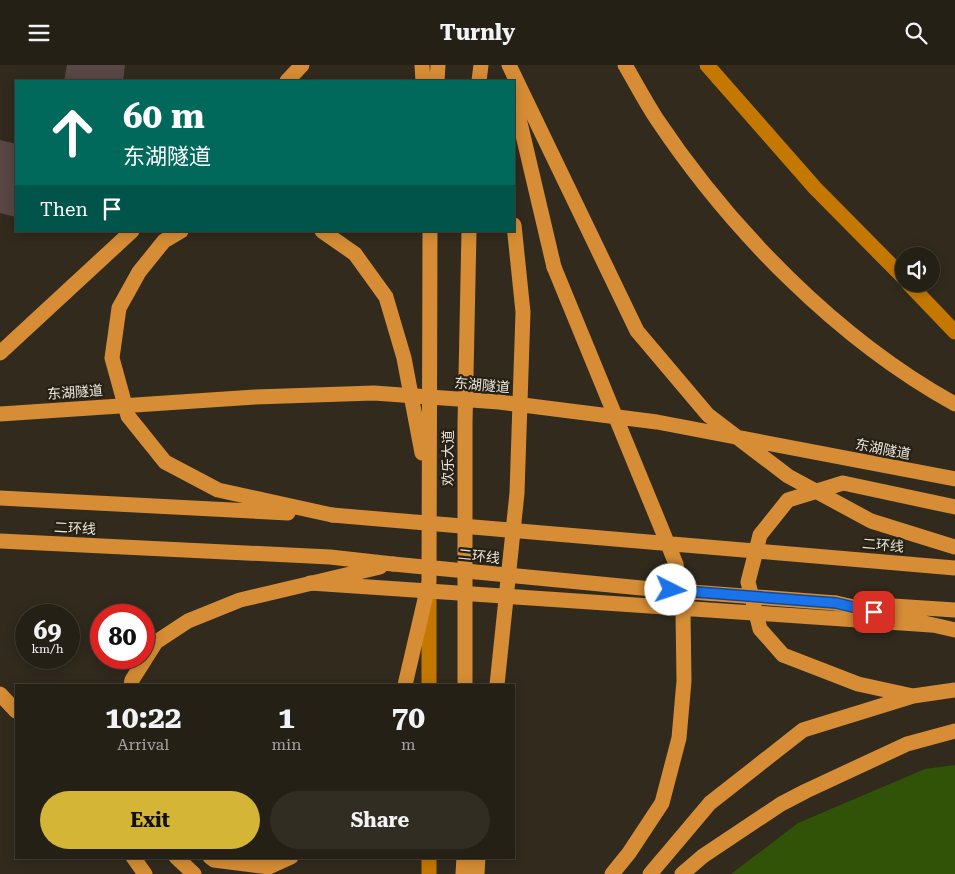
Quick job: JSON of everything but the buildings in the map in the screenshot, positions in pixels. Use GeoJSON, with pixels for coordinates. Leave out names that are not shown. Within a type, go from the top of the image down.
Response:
{"type":"FeatureCollection","features":[{"type":"Feature","properties":{"kind":"highway"},"geometry":{"type":"LineString","coordinates":[[287,80],[302,65]]}},
{"type":"Feature","properties":{"kind":"highway"},"geometry":{"type":"LineString","coordinates":[[422,65],[423,80]]}},
{"type":"Feature","properties":{"kind":"highway"},"geometry":{"type":"LineString","coordinates":[[437,80],[438,65]]}},
{"type":"Feature","properties":{"kind":"highway"},"geometry":{"type":"LineString","coordinates":[[471,65],[471,80]]}},
{"type":"Feature","properties":{"kind":"highway"},"geometry":{"type":"LineString","coordinates":[[479,80],[481,65]]}},
{"type":"Feature","properties":{"kind":"highway"},"geometry":{"type":"LineString","coordinates":[[508,65],[510,80]]}},
{"type":"Feature","properties":{"kind":"highway"},"geometry":{"type":"LineString","coordinates":[[508,65],[637,331],[708,415],[788,476],[871,521],[955,547]]}},
{"type":"Feature","properties":{"kind":"highway"},"geometry":{"type":"LineString","coordinates":[[625,65],[656,117],[712,194],[764,253],[816,303],[873,351],[955,404]]}},
{"type":"Feature","properties":{"kind":"highway"},"geometry":{"type":"LineString","coordinates":[[515,101],[554,267],[676,564],[683,613],[684,681],[679,738],[662,803],[629,853],[612,874]]}},
{"type":"Feature","properties":{"kind":"highway"},"geometry":{"type":"LineString","coordinates":[[0,353],[132,232]]}},
{"type":"Feature","properties":{"kind":"highway"},"geometry":{"type":"LineString","coordinates":[[179,232],[164,241],[139,272],[119,308],[112,359],[128,415],[165,462],[218,490],[332,515]]}},
{"type":"Feature","properties":{"kind":"highway"},"geometry":{"type":"LineString","coordinates":[[323,232],[355,254],[386,297],[404,358],[429,486]]}},
{"type":"Feature","properties":{"kind":"highway","name":"欢乐大道"},"geometry":{"type":"LineString","coordinates":[[429,581],[430,232]]}},
{"type":"Feature","properties":{"kind":"highway","name":"欢乐大道"},"geometry":{"type":"LineString","coordinates":[[465,684],[465,424],[469,232]]}},
{"type":"Feature","properties":{"kind":"highway"},"geometry":{"type":"LineString","coordinates":[[496,684],[517,493],[524,312],[515,232]]}},
{"type":"Feature","properties":{"kind":"highway","name":"东湖隧道"},"geometry":{"type":"LineString","coordinates":[[0,414],[255,397],[364,394],[480,400],[658,422],[955,479]]}},
{"type":"Feature","properties":{"kind":"highway"},"geometry":{"type":"LineString","coordinates":[[913,696],[858,684],[783,655],[760,629],[748,582],[760,535],[788,500],[843,483],[955,507]]}},
{"type":"Feature","properties":{"kind":"highway","name":"二环线"},"geometry":{"type":"LineString","coordinates":[[0,499],[332,515],[955,568]]}},
{"type":"Feature","properties":{"kind":"highway","name":"二环线"},"geometry":{"type":"LineString","coordinates":[[0,541],[330,557],[652,589],[955,610]]}},
{"type":"Feature","properties":{"kind":"highway"},"geometry":{"type":"LineString","coordinates":[[131,684],[156,642],[188,621],[240,600],[393,564]]}},
{"type":"Feature","properties":{"kind":"highway"},"geometry":{"type":"LineString","coordinates":[[406,684],[429,581]]}},
{"type":"Feature","properties":{"kind":"highway"},"geometry":{"type":"LineString","coordinates":[[310,583],[931,625]]}},
{"type":"Feature","properties":{"kind":"highway"},"geometry":{"type":"LineString","coordinates":[[836,603],[955,630]]}},
{"type":"Feature","properties":{"kind":"highway"},"geometry":{"type":"LineString","coordinates":[[650,874],[710,803],[803,730],[913,696],[955,690]]}},
{"type":"Feature","properties":{"kind":"highway"},"geometry":{"type":"LineString","coordinates":[[0,695],[15,710]]}},
{"type":"Feature","properties":{"kind":"highway"},"geometry":{"type":"LineString","coordinates":[[682,874],[703,855],[806,791],[906,744],[955,731]]}},
{"type":"Feature","properties":{"kind":"highway"},"geometry":{"type":"LineString","coordinates":[[134,859],[145,874]]}},
{"type":"Feature","properties":{"kind":"highway"},"geometry":{"type":"LineString","coordinates":[[178,859],[194,874]]}},
{"type":"Feature","properties":{"kind":"highway"},"geometry":{"type":"LineString","coordinates":[[213,859],[269,867],[286,859]]}},
{"type":"Feature","properties":{"kind":"highway"},"geometry":{"type":"LineString","coordinates":[[464,859],[464,874]]}},
{"type":"Feature","properties":{"kind":"highway"},"geometry":{"type":"LineString","coordinates":[[477,874],[478,859]]}},
{"type":"Feature","properties":{"kind":"main road"},"geometry":{"type":"LineString","coordinates":[[707,65],[815,188],[895,269]]}},
{"type":"Feature","properties":{"kind":"main road"},"geometry":{"type":"LineString","coordinates":[[917,292],[955,332]]}},
{"type":"Feature","properties":{"kind":"main road","name":"欢乐大道"},"geometry":{"type":"LineString","coordinates":[[429,581],[429,684]]}},
{"type":"Feature","properties":{"kind":"main road"},"geometry":{"type":"LineString","coordinates":[[429,859],[429,874]]}},
{"type":"Feature","properties":{"kind":"green space"},"geometry":{"type":"Polygon","coordinates":[[[955,765],[955,874],[731,874],[798,823],[925,769],[955,765]]]}},
{"type":"Feature","properties":{"kind":"route"},"geometry":{"type":"LineString","coordinates":[[671,590],[836,603],[874,612]]}}]}
